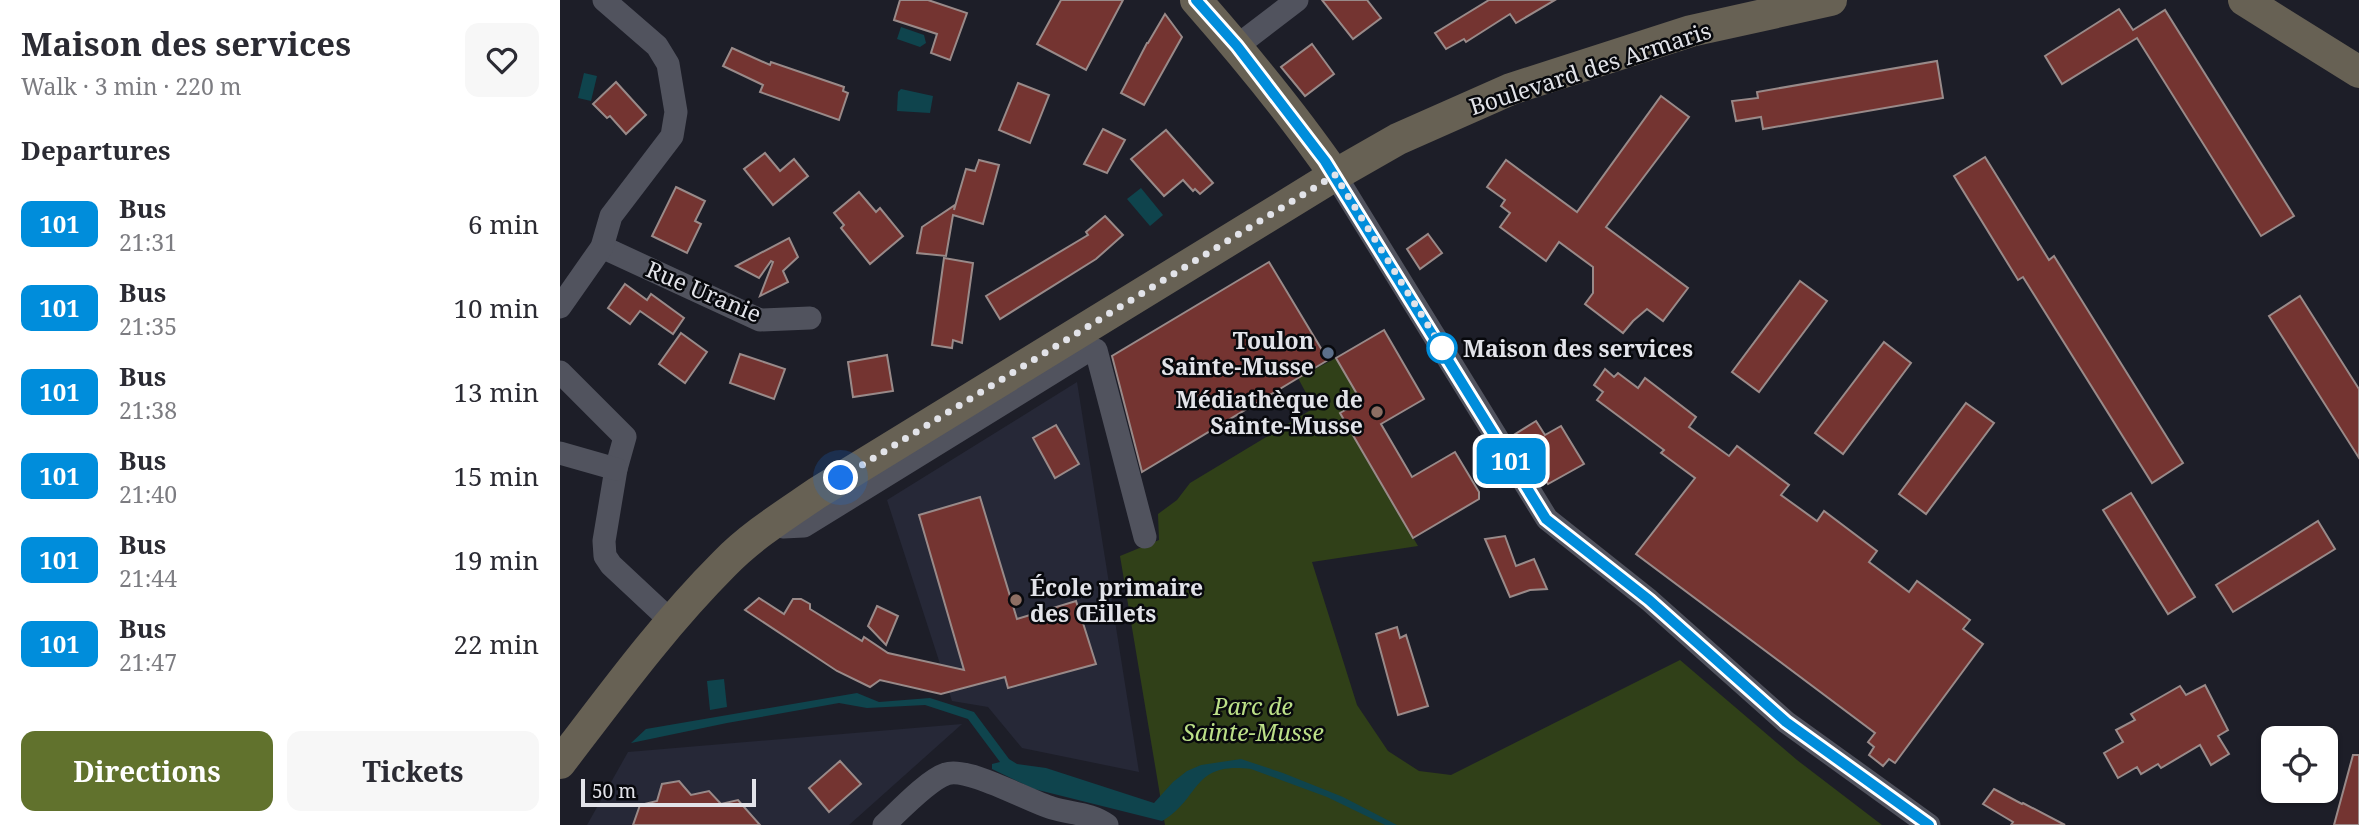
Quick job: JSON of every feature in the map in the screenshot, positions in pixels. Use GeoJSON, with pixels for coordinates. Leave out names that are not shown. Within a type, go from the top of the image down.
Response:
{"type":"FeatureCollection","features":[{"type":"Feature","properties":{"kind":"main road"},"geometry":{"type":"LineString","coordinates":[[1196,0],[1237,46],[1335,175]]}},
{"type":"Feature","properties":{"kind":"main road","name":"Boulevard des Armaris"},"geometry":{"type":"LineString","coordinates":[[560,762],[632,669],[724,564],[778,519],[1335,175],[1398,139],[1511,89],[1691,31],[1831,0]]}},
{"type":"Feature","properties":{"kind":"main road"},"geometry":{"type":"LineString","coordinates":[[2244,0],[2359,72]]}},
{"type":"Feature","properties":{"kind":"street"},"geometry":{"type":"LineString","coordinates":[[560,307],[602,247],[611,216],[672,136],[676,112],[668,64],[657,46],[604,0]]}},
{"type":"Feature","properties":{"kind":"street"},"geometry":{"type":"LineString","coordinates":[[1237,46],[1297,0]]}},
{"type":"Feature","properties":{"kind":"street"},"geometry":{"type":"LineString","coordinates":[[1335,175],[1546,519],[1649,600],[1786,722],[1929,825]]}},
{"type":"Feature","properties":{"kind":"street","name":"Rue Uranie"},"geometry":{"type":"LineString","coordinates":[[602,247],[760,320],[810,318]]}},
{"type":"Feature","properties":{"kind":"street"},"geometry":{"type":"LineString","coordinates":[[778,519],[783,527],[804,526],[1086,352],[1096,350],[1145,537]]}},
{"type":"Feature","properties":{"kind":"street"},"geometry":{"type":"LineString","coordinates":[[560,372],[611,420],[625,437],[616,469],[604,541],[605,556],[611,565],[672,622]]}},
{"type":"Feature","properties":{"kind":"street"},"geometry":{"type":"LineString","coordinates":[[560,453],[616,469]]}},
{"type":"Feature","properties":{"kind":"street"},"geometry":{"type":"LineString","coordinates":[[884,825],[921,791],[947,773],[970,774],[1052,808],[1097,817],[1107,825]]}},
{"type":"Feature","properties":{"kind":"shaded area"},"geometry":{"type":"Polygon","coordinates":[[[901,27],[924,35],[926,43],[920,47],[897,39],[901,27]]]}},
{"type":"Feature","properties":{"kind":"shaded area"},"geometry":{"type":"Polygon","coordinates":[[[584,73],[597,76],[591,101],[578,98],[584,73]]]}},
{"type":"Feature","properties":{"kind":"shaded area"},"geometry":{"type":"Polygon","coordinates":[[[901,89],[933,96],[930,113],[897,111],[898,92],[901,89]]]}},
{"type":"Feature","properties":{"kind":"shaded area"},"geometry":{"type":"Polygon","coordinates":[[[1141,188],[1163,215],[1150,226],[1127,199],[1141,188]]]}},
{"type":"Feature","properties":{"kind":"shaded area","name":"École primaire des Œillets"},"geometry":{"type":"Polygon","coordinates":[[[1077,382],[1139,772],[1022,748],[988,707],[952,701],[887,500],[1077,382]]]}},
{"type":"Feature","properties":{"kind":"shaded area"},"geometry":{"type":"Polygon","coordinates":[[[724,679],[727,707],[710,710],[707,681],[724,679]]]}},
{"type":"Feature","properties":{"kind":"shaded area"},"geometry":{"type":"Polygon","coordinates":[[[857,693],[879,702],[930,698],[974,712],[1009,759],[1017,764],[1046,768],[1154,803],[1187,771],[1201,765],[1241,759],[1343,797],[1397,825],[1385,825],[1327,797],[1251,769],[1232,768],[1207,776],[1175,812],[1162,821],[1034,789],[992,769],[992,764],[1000,762],[968,719],[925,705],[867,708],[839,703],[631,743],[646,729],[857,693]]]}},
{"type":"Feature","properties":{"kind":"shaded area"},"geometry":{"type":"Polygon","coordinates":[[[962,724],[849,825],[587,825],[628,752],[962,724]]]}},
{"type":"Feature","properties":{"kind":"green space","name":"Parc de Sainte-Musse"},"geometry":{"type":"Polygon","coordinates":[[[1336,358],[1361,401],[1340,414],[1418,546],[1312,562],[1357,705],[1388,751],[1419,771],[1451,775],[1680,660],[1797,760],[1882,825],[1165,825],[1120,556],[1159,540],[1158,514],[1177,500],[1190,483],[1314,408],[1298,378],[1336,358]]]}},
{"type":"Feature","properties":{"kind":"building"},"geometry":{"type":"Polygon","coordinates":[[[900,0],[928,0],[967,13],[950,60],[931,53],[937,34],[894,20],[900,0]]]}},
{"type":"Feature","properties":{"kind":"building"},"geometry":{"type":"Polygon","coordinates":[[[1061,0],[1123,0],[1086,70],[1037,44],[1061,0]]]}},
{"type":"Feature","properties":{"kind":"building"},"geometry":{"type":"Polygon","coordinates":[[[1322,0],[1367,0],[1381,18],[1353,39],[1322,0]]]}},
{"type":"Feature","properties":{"kind":"building"},"geometry":{"type":"Polygon","coordinates":[[[1489,0],[1555,0],[1516,23],[1510,14],[1466,42],[1464,39],[1446,49],[1435,33],[1489,0]]]}},
{"type":"Feature","properties":{"kind":"building"},"geometry":{"type":"Polygon","coordinates":[[[2119,9],[2133,30],[2165,10],[2294,216],[2261,236],[2137,38],[2062,84],[2045,56],[2119,9]]]}},
{"type":"Feature","properties":{"kind":"building"},"geometry":{"type":"Polygon","coordinates":[[[1165,14],[1182,37],[1144,105],[1121,93],[1165,14]]]}},
{"type":"Feature","properties":{"kind":"building"},"geometry":{"type":"Polygon","coordinates":[[[1312,44],[1334,74],[1305,96],[1281,67],[1312,44]]]}},
{"type":"Feature","properties":{"kind":"building"},"geometry":{"type":"Polygon","coordinates":[[[732,48],[770,65],[771,62],[844,87],[843,91],[848,93],[839,120],[760,92],[763,85],[723,66],[732,48]]]}},
{"type":"Feature","properties":{"kind":"building"},"geometry":{"type":"Polygon","coordinates":[[[1937,61],[1943,98],[1763,129],[1761,117],[1736,121],[1732,101],[1758,98],[1757,92],[1937,61]]]}},
{"type":"Feature","properties":{"kind":"building"},"geometry":{"type":"Polygon","coordinates":[[[616,82],[646,115],[626,134],[610,116],[607,118],[593,104],[616,82]]]}},
{"type":"Feature","properties":{"kind":"building"},"geometry":{"type":"Polygon","coordinates":[[[1018,83],[1049,95],[1030,143],[999,130],[1018,83]]]}},
{"type":"Feature","properties":{"kind":"building"},"geometry":{"type":"Polygon","coordinates":[[[1661,96],[1689,117],[1606,227],[1688,288],[1663,321],[1647,309],[1623,333],[1585,304],[1593,293],[1593,267],[1559,242],[1546,261],[1500,227],[1510,213],[1501,206],[1505,200],[1487,187],[1506,160],[1577,212],[1661,96]]]}},
{"type":"Feature","properties":{"kind":"building"},"geometry":{"type":"Polygon","coordinates":[[[1103,129],[1125,140],[1107,173],[1084,164],[1103,129]]]}},
{"type":"Feature","properties":{"kind":"building"},"geometry":{"type":"Polygon","coordinates":[[[1166,130],[1213,183],[1200,194],[1195,189],[1193,191],[1183,180],[1164,196],[1131,159],[1166,130]]]}},
{"type":"Feature","properties":{"kind":"building"},"geometry":{"type":"Polygon","coordinates":[[[765,153],[780,171],[794,159],[808,176],[773,205],[744,169],[765,153]]]}},
{"type":"Feature","properties":{"kind":"building"},"geometry":{"type":"Polygon","coordinates":[[[1985,157],[2049,260],[2054,256],[2183,463],[2152,483],[2023,277],[2018,280],[1954,176],[1985,157]]]}},
{"type":"Feature","properties":{"kind":"building"},"geometry":{"type":"Polygon","coordinates":[[[979,160],[999,165],[983,224],[953,215],[946,256],[917,253],[922,227],[955,205],[954,210],[966,169],[975,171],[979,160]]]}},
{"type":"Feature","properties":{"kind":"building"},"geometry":{"type":"Polygon","coordinates":[[[676,187],[705,201],[695,221],[701,224],[687,253],[652,236],[676,187]]]}},
{"type":"Feature","properties":{"kind":"building"},"geometry":{"type":"Polygon","coordinates":[[[859,192],[876,212],[880,208],[903,236],[870,264],[841,228],[844,225],[834,213],[859,192]]]}},
{"type":"Feature","properties":{"kind":"building"},"geometry":{"type":"Polygon","coordinates":[[[1105,216],[1123,235],[1096,259],[1000,319],[986,296],[1088,235],[1086,232],[1105,216]]]}},
{"type":"Feature","properties":{"kind":"building"},"geometry":{"type":"Polygon","coordinates":[[[1428,234],[1442,253],[1420,269],[1407,249],[1428,234]]]}},
{"type":"Feature","properties":{"kind":"building"},"geometry":{"type":"Polygon","coordinates":[[[789,238],[798,257],[783,271],[788,282],[760,296],[773,262],[771,261],[759,278],[736,266],[789,238]]]}},
{"type":"Feature","properties":{"kind":"building"},"geometry":{"type":"Polygon","coordinates":[[[944,258],[973,263],[962,343],[953,340],[952,348],[932,345],[944,258]]]}},
{"type":"Feature","properties":{"kind":"building"},"geometry":{"type":"Polygon","coordinates":[[[1269,262],[1328,360],[1142,472],[1112,356],[1269,262]]]}},
{"type":"Feature","properties":{"kind":"building"},"geometry":{"type":"Polygon","coordinates":[[[1800,281],[1827,301],[1759,392],[1732,372],[1800,281]]]}},
{"type":"Feature","properties":{"kind":"building"},"geometry":{"type":"Polygon","coordinates":[[[625,284],[647,300],[651,294],[684,318],[673,334],[640,311],[630,324],[608,308],[625,284]]]}},
{"type":"Feature","properties":{"kind":"building"},"geometry":{"type":"Polygon","coordinates":[[[2300,296],[2359,389],[2359,458],[2269,316],[2300,296]]]}},
{"type":"Feature","properties":{"kind":"building"},"geometry":{"type":"Polygon","coordinates":[[[1384,330],[1424,399],[1381,424],[1412,477],[1455,452],[1479,492],[1479,499],[1413,538],[1340,413],[1361,401],[1336,358],[1384,330]]]}},
{"type":"Feature","properties":{"kind":"building"},"geometry":{"type":"Polygon","coordinates":[[[681,333],[707,352],[685,383],[659,364],[681,333]]]}},
{"type":"Feature","properties":{"kind":"building"},"geometry":{"type":"Polygon","coordinates":[[[1884,342],[1911,363],[1843,454],[1815,433],[1884,342]]]}},
{"type":"Feature","properties":{"kind":"building"},"geometry":{"type":"Polygon","coordinates":[[[740,354],[785,369],[774,399],[730,383],[740,354]]]}},
{"type":"Feature","properties":{"kind":"building"},"geometry":{"type":"Polygon","coordinates":[[[887,355],[893,391],[853,397],[848,362],[887,355]]]}},
{"type":"Feature","properties":{"kind":"building"},"geometry":{"type":"Polygon","coordinates":[[[1605,369],[1614,377],[1618,373],[1638,388],[1645,378],[1696,417],[1689,427],[1729,456],[1737,446],[1789,485],[1781,495],[1817,521],[1824,511],[1877,551],[1869,562],[1909,592],[1917,581],[1970,620],[1963,629],[1983,644],[1895,763],[1889,759],[1883,766],[1869,755],[1874,747],[1868,742],[1875,733],[1636,554],[1695,478],[1661,453],[1664,450],[1597,400],[1603,392],[1594,385],[1605,369]]]}},
{"type":"Feature","properties":{"kind":"building"},"geometry":{"type":"Polygon","coordinates":[[[1966,403],[1994,423],[1926,514],[1899,494],[1966,403]]]}},
{"type":"Feature","properties":{"kind":"building"},"geometry":{"type":"Polygon","coordinates":[[[1536,421],[1545,435],[1561,426],[1584,464],[1548,484],[1543,477],[1540,479],[1512,436],[1536,421]]]}},
{"type":"Feature","properties":{"kind":"building"},"geometry":{"type":"Polygon","coordinates":[[[1056,425],[1079,464],[1055,478],[1033,438],[1056,425]]]}},
{"type":"Feature","properties":{"kind":"building"},"geometry":{"type":"Polygon","coordinates":[[[2131,493],[2195,597],[2168,614],[2103,510],[2131,493]]]}},
{"type":"Feature","properties":{"kind":"building"},"geometry":{"type":"Polygon","coordinates":[[[980,497],[1017,619],[1076,601],[1096,664],[1008,688],[1005,677],[941,694],[880,680],[870,687],[837,671],[745,610],[759,598],[784,614],[793,599],[801,599],[810,604],[810,609],[862,641],[864,637],[888,653],[964,670],[919,515],[980,497]]]}},
{"type":"Feature","properties":{"kind":"building"},"geometry":{"type":"Polygon","coordinates":[[[2318,521],[2335,549],[2233,612],[2216,585],[2318,521]]]}},
{"type":"Feature","properties":{"kind":"building"},"geometry":{"type":"Polygon","coordinates":[[[1505,536],[1516,566],[1534,559],[1547,589],[1530,590],[1510,597],[1485,539],[1505,536]]]}},
{"type":"Feature","properties":{"kind":"building"},"geometry":{"type":"Polygon","coordinates":[[[877,606],[898,616],[886,645],[868,626],[877,606]]]}},
{"type":"Feature","properties":{"kind":"building"},"geometry":{"type":"Polygon","coordinates":[[[1397,627],[1400,638],[1406,635],[1428,706],[1398,715],[1376,634],[1397,627]]]}},
{"type":"Feature","properties":{"kind":"building"},"geometry":{"type":"Polygon","coordinates":[[[2205,685],[2228,730],[2218,736],[2229,754],[2211,765],[2200,745],[2161,768],[2158,764],[2141,774],[2137,767],[2118,778],[2104,753],[2123,742],[2116,730],[2135,720],[2131,714],[2180,686],[2186,695],[2205,685]]]}},
{"type":"Feature","properties":{"kind":"building"},"geometry":{"type":"Polygon","coordinates":[[[2353,755],[2359,755],[2359,825],[2334,825],[2353,755]]]}},
{"type":"Feature","properties":{"kind":"building"},"geometry":{"type":"Polygon","coordinates":[[[840,761],[861,784],[829,812],[809,788],[840,761]]]}},
{"type":"Feature","properties":{"kind":"building"},"geometry":{"type":"Polygon","coordinates":[[[679,781],[691,795],[709,791],[721,804],[738,800],[760,825],[633,825],[640,805],[657,801],[662,784],[679,781]]]}},
{"type":"Feature","properties":{"kind":"building"},"geometry":{"type":"Polygon","coordinates":[[[1994,789],[2065,825],[2011,825],[2013,822],[1983,804],[1994,789]]]}},
{"type":"Feature","properties":{"kind":"bus line","name":"101"},"geometry":{"type":"LineString","coordinates":[[1196,0],[1237,46],[1316,147],[1546,519],[1649,600],[1786,722],[1929,825]]}},
{"type":"Feature","properties":{"kind":"place","name":"Maison des services"},"geometry":{"type":"Point","coordinates":[1442,348]}},
{"type":"Feature","properties":{"kind":"place","name":"Toulon Sainte-Musse"},"geometry":{"type":"Point","coordinates":[1328,353]}},
{"type":"Feature","properties":{"kind":"place","name":"Médiathèque de Sainte-Musse"},"geometry":{"type":"Point","coordinates":[1377,412]}},
{"type":"Feature","properties":{"kind":"place","name":"École primaire des Œillets"},"geometry":{"type":"Point","coordinates":[1016,600]}},
{"type":"Feature","properties":{"kind":"route"},"geometry":{"type":"LineString","coordinates":[[841,478],[1335,175],[1442,348]]}}]}
